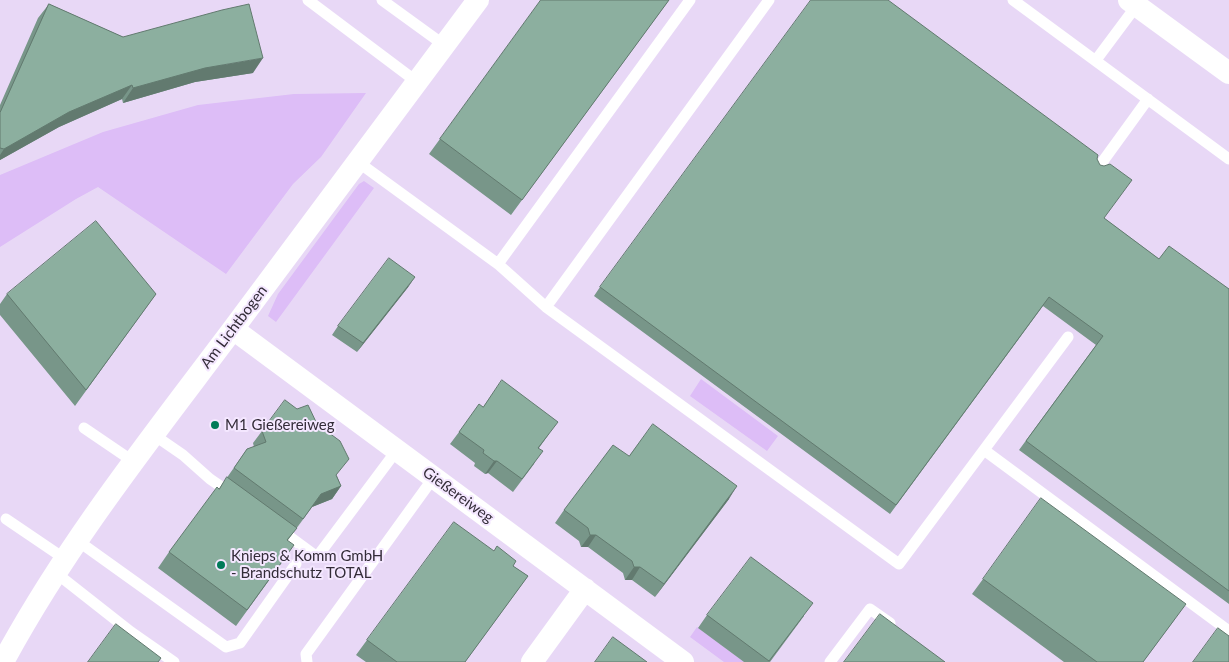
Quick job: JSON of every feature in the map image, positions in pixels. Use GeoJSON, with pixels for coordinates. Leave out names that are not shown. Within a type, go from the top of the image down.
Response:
{"type":"FeatureCollection","features":[{"type":"Feature","properties":{"kind":"street","name":"Am Lichtbogen"},"geometry":{"type":"LineString","coordinates":[[2,662],[28,616],[66,557],[134,462],[478,0]]}},
{"type":"Feature","properties":{"kind":"street"},"geometry":{"type":"LineString","coordinates":[[1133,3],[1229,73]]}},
{"type":"Feature","properties":{"kind":"street","name":"Gießereiweg"},"geometry":{"type":"LineString","coordinates":[[233,329],[683,662]]}},
{"type":"Feature","properties":{"kind":"street"},"geometry":{"type":"LineString","coordinates":[[532,662],[586,589]]}},
{"type":"Feature","properties":{"kind":"lane"},"geometry":{"type":"LineString","coordinates":[[308,0],[417,82]]}},
{"type":"Feature","properties":{"kind":"lane"},"geometry":{"type":"LineString","coordinates":[[382,0],[395,4],[444,45]]}},
{"type":"Feature","properties":{"kind":"lane"},"geometry":{"type":"LineString","coordinates":[[498,264],[690,0]]}},
{"type":"Feature","properties":{"kind":"lane"},"geometry":{"type":"LineString","coordinates":[[546,307],[769,0]]}},
{"type":"Feature","properties":{"kind":"lane"},"geometry":{"type":"LineString","coordinates":[[1013,0],[1229,159]]}},
{"type":"Feature","properties":{"kind":"lane"},"geometry":{"type":"LineString","coordinates":[[1096,60],[1133,3]]}},
{"type":"Feature","properties":{"kind":"lane"},"geometry":{"type":"LineString","coordinates":[[1098,168],[1148,99]]}},
{"type":"Feature","properties":{"kind":"lane"},"geometry":{"type":"LineString","coordinates":[[358,162],[498,264],[546,307],[900,564],[1068,337]]}},
{"type":"Feature","properties":{"kind":"lane"},"geometry":{"type":"LineString","coordinates":[[84,428],[134,462]]}},
{"type":"Feature","properties":{"kind":"lane"},"geometry":{"type":"LineString","coordinates":[[154,435],[183,454],[210,479],[241,501]]}},
{"type":"Feature","properties":{"kind":"lane"},"geometry":{"type":"LineString","coordinates":[[271,523],[317,557],[396,450]]}},
{"type":"Feature","properties":{"kind":"lane"},"geometry":{"type":"LineString","coordinates":[[984,450],[1229,630]]}},
{"type":"Feature","properties":{"kind":"lane"},"geometry":{"type":"LineString","coordinates":[[307,662],[306,654],[434,477]]}},
{"type":"Feature","properties":{"kind":"lane"},"geometry":{"type":"LineString","coordinates":[[6,519],[66,557],[226,647],[240,643],[296,564]]}},
{"type":"Feature","properties":{"kind":"lane"},"geometry":{"type":"LineString","coordinates":[[66,557],[131,632],[174,662]]}},
{"type":"Feature","properties":{"kind":"lane"},"geometry":{"type":"LineString","coordinates":[[830,662],[870,608],[900,630]]}},
{"type":"Feature","properties":{"kind":"shaded area"},"geometry":{"type":"Polygon","coordinates":[[[366,93],[321,157],[293,184],[226,274],[98,187],[0,247],[0,175],[103,132],[198,105],[294,94],[366,93]]]}},
{"type":"Feature","properties":{"kind":"shaded area"},"geometry":{"type":"Polygon","coordinates":[[[364,181],[374,188],[276,322],[268,316],[278,294],[359,184],[364,181]]]}},
{"type":"Feature","properties":{"kind":"shaded area"},"geometry":{"type":"Polygon","coordinates":[[[701,379],[778,436],[767,451],[690,396],[701,379]]]}},
{"type":"Feature","properties":{"kind":"shaded area"},"geometry":{"type":"Polygon","coordinates":[[[697,627],[744,662],[724,662],[690,637],[697,627]]]}},
{"type":"Feature","properties":{"kind":"building"},"geometry":{"type":"Polygon","coordinates":[[[541,0],[669,0],[522,200],[440,139],[541,0]]]}},
{"type":"Feature","properties":{"kind":"building"},"geometry":{"type":"Polygon","coordinates":[[[811,0],[888,0],[1098,155],[1097,159],[1100,165],[1110,164],[1132,180],[1104,218],[1159,259],[1169,246],[1229,289],[1229,591],[1026,441],[1103,336],[1049,297],[896,505],[600,287],[811,0]]]}},
{"type":"Feature","properties":{"kind":"building"},"geometry":{"type":"Polygon","coordinates":[[[49,4],[123,37],[249,4],[263,58],[205,68],[133,88],[132,85],[69,112],[4,149],[0,148],[0,113],[49,4]]]}},
{"type":"Feature","properties":{"kind":"building"},"geometry":{"type":"Polygon","coordinates":[[[96,221],[156,294],[86,390],[7,294],[96,221]]]}},
{"type":"Feature","properties":{"kind":"building"},"geometry":{"type":"Polygon","coordinates":[[[389,258],[415,277],[363,343],[338,326],[389,258]]]}},
{"type":"Feature","properties":{"kind":"building"},"geometry":{"type":"Polygon","coordinates":[[[502,380],[558,422],[538,448],[543,451],[522,479],[483,453],[484,450],[459,432],[479,404],[483,407],[502,380]]]}},
{"type":"Feature","properties":{"kind":"building"},"geometry":{"type":"Polygon","coordinates":[[[285,400],[297,409],[308,405],[317,424],[340,441],[349,459],[336,475],[341,486],[321,494],[303,519],[234,468],[247,449],[266,442],[262,431],[285,400]]]}},
{"type":"Feature","properties":{"kind":"building"},"geometry":{"type":"Polygon","coordinates":[[[653,424],[737,486],[664,584],[640,567],[634,567],[632,561],[596,535],[590,535],[588,528],[564,510],[613,445],[629,456],[653,424]]]}},
{"type":"Feature","properties":{"kind":"building","name":"Knieps & Komm GmbH - Brandschutz TOTAL"},"geometry":{"type":"Polygon","coordinates":[[[227,477],[297,528],[287,540],[294,545],[247,610],[169,552],[217,487],[219,489],[227,477]]]}},
{"type":"Feature","properties":{"kind":"building"},"geometry":{"type":"Polygon","coordinates":[[[1041,498],[1186,604],[1143,662],[1097,662],[983,579],[1041,498]]]}},
{"type":"Feature","properties":{"kind":"building"},"geometry":{"type":"Polygon","coordinates":[[[454,522],[494,551],[497,546],[516,561],[513,566],[528,576],[465,662],[397,662],[367,640],[454,522]]]}},
{"type":"Feature","properties":{"kind":"building"},"geometry":{"type":"Polygon","coordinates":[[[751,557],[813,603],[769,661],[707,615],[751,557]]]}},
{"type":"Feature","properties":{"kind":"building"},"geometry":{"type":"Polygon","coordinates":[[[880,614],[945,662],[844,662],[880,614]]]}},
{"type":"Feature","properties":{"kind":"building"},"geometry":{"type":"Polygon","coordinates":[[[116,624],[161,658],[158,662],[88,662],[116,624]]]}},
{"type":"Feature","properties":{"kind":"building"},"geometry":{"type":"Polygon","coordinates":[[[1218,628],[1229,636],[1229,662],[1193,662],[1218,628]]]}},
{"type":"Feature","properties":{"kind":"building"},"geometry":{"type":"Polygon","coordinates":[[[613,637],[647,662],[595,662],[613,637]]]}},
{"type":"Feature","properties":{"kind":"place","name":"M1 Gießereiweg"},"geometry":{"type":"Point","coordinates":[215,425]}},
{"type":"Feature","properties":{"kind":"place","name":"Knieps & Komm GmbH - Brandschutz TOTAL"},"geometry":{"type":"Point","coordinates":[221,565]}}]}
